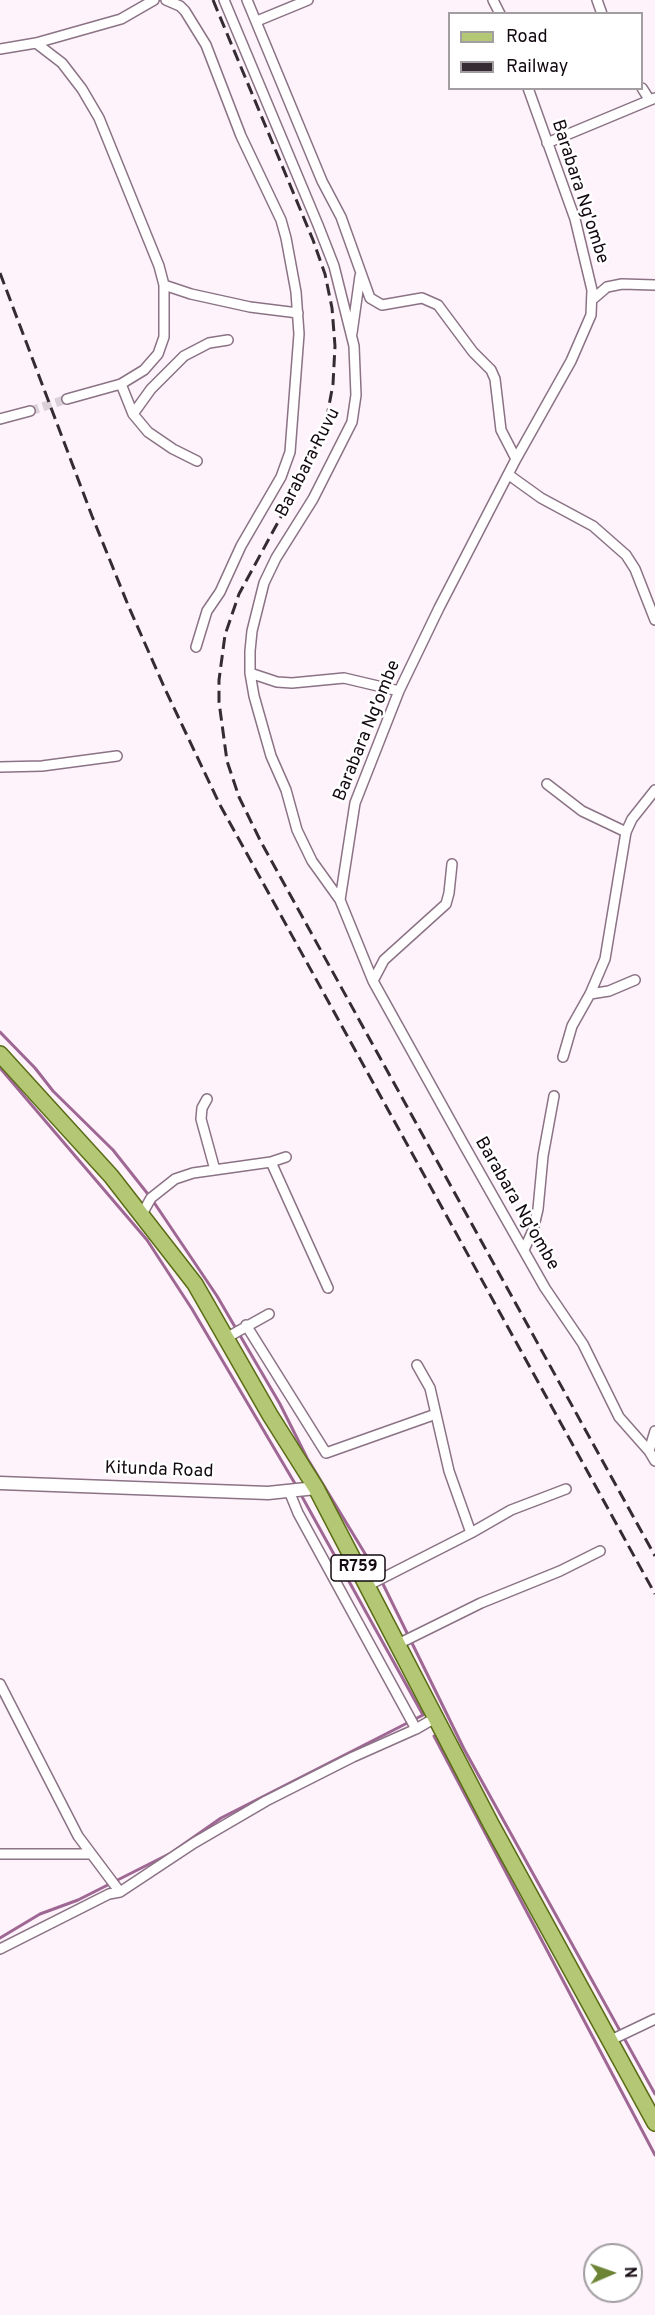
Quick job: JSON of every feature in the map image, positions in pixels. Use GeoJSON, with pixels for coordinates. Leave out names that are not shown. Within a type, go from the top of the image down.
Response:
{"type":"FeatureCollection","features":[{"type":"Feature","properties":{"kind":"main road","name":"R759"},"geometry":{"type":"LineString","coordinates":[[0,1054],[111,1176],[195,1284],[270,1415],[316,1488],[396,1645],[530,1897],[655,2123]]}},
{"type":"Feature","properties":{"kind":"street"},"geometry":{"type":"LineString","coordinates":[[0,49],[36,43],[121,19],[153,0]]}},
{"type":"Feature","properties":{"kind":"street"},"geometry":{"type":"LineString","coordinates":[[166,0],[180,6],[185,11],[206,45],[241,136],[281,220],[286,237],[299,334],[290,452],[281,477],[241,546],[220,592],[207,610],[196,647]]}},
{"type":"Feature","properties":{"kind":"street","name":"Barabara Ruvu"},"geometry":{"type":"LineString","coordinates":[[224,0],[334,266],[352,336],[357,373],[352,422],[313,499],[276,558],[264,583],[252,631],[250,673],[267,743],[286,790],[297,830],[312,861],[340,900]]}},
{"type":"Feature","properties":{"kind":"street"},"geometry":{"type":"LineString","coordinates":[[248,0],[314,161],[341,218],[370,298],[378,304],[422,298],[438,305],[473,352],[491,370],[495,379],[501,430],[516,459]]}},
{"type":"Feature","properties":{"kind":"street"},"geometry":{"type":"LineString","coordinates":[[257,21],[308,0]]}},
{"type":"Feature","properties":{"kind":"street"},"geometry":{"type":"LineString","coordinates":[[36,43],[62,63],[82,88],[99,118],[159,266],[164,285],[164,337],[158,354],[144,370],[121,384],[67,399]]}},
{"type":"Feature","properties":{"kind":"street","name":"Barabara Ng'ombe"},"geometry":{"type":"LineString","coordinates":[[529,90],[575,219],[593,299],[588,325],[516,459],[399,692],[355,803],[340,900],[373,981],[545,1288],[582,1344],[619,1417],[655,1461]]}},
{"type":"Feature","properties":{"kind":"street"},"geometry":{"type":"LineString","coordinates":[[547,144],[652,99]]}},
{"type":"Feature","properties":{"kind":"street"},"geometry":{"type":"LineString","coordinates":[[352,336],[360,273]]}},
{"type":"Feature","properties":{"kind":"street"},"geometry":{"type":"LineString","coordinates":[[593,299],[607,287],[622,284],[655,285]]}},
{"type":"Feature","properties":{"kind":"street"},"geometry":{"type":"LineString","coordinates":[[164,285],[191,294],[250,307],[298,313]]}},
{"type":"Feature","properties":{"kind":"street"},"geometry":{"type":"LineString","coordinates":[[133,414],[151,389],[184,356],[208,344],[228,340]]}},
{"type":"Feature","properties":{"kind":"street"},"geometry":{"type":"LineString","coordinates":[[121,384],[133,414],[148,432],[173,449],[197,461]]}},
{"type":"Feature","properties":{"kind":"street"},"geometry":{"type":"LineString","coordinates":[[0,418],[30,411]]}},
{"type":"Feature","properties":{"kind":"street"},"geometry":{"type":"LineString","coordinates":[[509,475],[541,498],[593,526],[627,555],[635,569],[655,620]]}},
{"type":"Feature","properties":{"kind":"street"},"geometry":{"type":"LineString","coordinates":[[250,673],[277,682],[292,683],[344,678],[399,692]]}},
{"type":"Feature","properties":{"kind":"street"},"geometry":{"type":"LineString","coordinates":[[0,767],[42,766],[117,756]]}},
{"type":"Feature","properties":{"kind":"street"},"geometry":{"type":"LineString","coordinates":[[547,784],[582,811],[626,832]]}},
{"type":"Feature","properties":{"kind":"street"},"geometry":{"type":"LineString","coordinates":[[563,1057],[572,1026],[590,994],[607,949],[626,832],[632,819],[655,790]]}},
{"type":"Feature","properties":{"kind":"street"},"geometry":{"type":"LineString","coordinates":[[373,981],[384,960],[446,904],[452,864]]}},
{"type":"Feature","properties":{"kind":"street"},"geometry":{"type":"LineString","coordinates":[[590,994],[609,991],[635,980]]}},
{"type":"Feature","properties":{"kind":"street"},"geometry":{"type":"LineString","coordinates":[[524,1250],[533,1230],[538,1209],[543,1156],[554,1096]]}},
{"type":"Feature","properties":{"kind":"street"},"geometry":{"type":"LineString","coordinates":[[207,1099],[202,1108],[201,1119],[215,1170]]}},
{"type":"Feature","properties":{"kind":"street"},"geometry":{"type":"LineString","coordinates":[[142,1214],[151,1198],[175,1179],[215,1170],[271,1162],[286,1157]]}},
{"type":"Feature","properties":{"kind":"street"},"geometry":{"type":"LineString","coordinates":[[271,1162],[328,1288]]}},
{"type":"Feature","properties":{"kind":"street"},"geometry":{"type":"LineString","coordinates":[[226,1338],[269,1314]]}},
{"type":"Feature","properties":{"kind":"street"},"geometry":{"type":"LineString","coordinates":[[246,1325],[326,1453],[436,1414]]}},
{"type":"Feature","properties":{"kind":"street"},"geometry":{"type":"LineString","coordinates":[[417,1365],[430,1388],[449,1471],[471,1533]]}},
{"type":"Feature","properties":{"kind":"street"},"geometry":{"type":"LineString","coordinates":[[649,1451],[655,1431]]}},
{"type":"Feature","properties":{"kind":"street","name":"Kitunda Road"},"geometry":{"type":"LineString","coordinates":[[0,1483],[268,1493],[316,1488]]}},
{"type":"Feature","properties":{"kind":"street"},"geometry":{"type":"LineString","coordinates":[[367,1586],[519,1506],[566,1489]]}},
{"type":"Feature","properties":{"kind":"street"},"geometry":{"type":"LineString","coordinates":[[289,1491],[298,1513],[416,1730]]}},
{"type":"Feature","properties":{"kind":"street"},"geometry":{"type":"LineString","coordinates":[[396,1645],[481,1603],[560,1571],[600,1551]]}},
{"type":"Feature","properties":{"kind":"street"},"geometry":{"type":"LineString","coordinates":[[0,1684],[78,1836],[120,1892]]}},
{"type":"Feature","properties":{"kind":"street"},"geometry":{"type":"LineString","coordinates":[[1,1946],[109,1894],[120,1892],[237,1817],[353,1758],[416,1730],[435,1718]]}},
{"type":"Feature","properties":{"kind":"street"},"geometry":{"type":"LineString","coordinates":[[0,1854],[91,1854]]}},
{"type":"Feature","properties":{"kind":"street"},"geometry":{"type":"LineString","coordinates":[[611,2040],[655,2019]]}},
{"type":"Feature","properties":{"kind":"waterway"},"geometry":{"type":"LineString","coordinates":[[0,1032],[35,1068],[53,1091],[113,1150],[151,1198],[217,1296],[280,1404],[307,1458],[381,1580],[464,1749],[655,2094]]}},
{"type":"Feature","properties":{"kind":"waterway"},"geometry":{"type":"LineString","coordinates":[[0,1068],[147,1240],[192,1309],[297,1487]]}},
{"type":"Feature","properties":{"kind":"waterway"},"geometry":{"type":"LineString","coordinates":[[0,1938],[40,1914],[78,1900],[171,1853],[221,1818],[423,1715],[300,1493]]}},
{"type":"Feature","properties":{"kind":"waterway"},"geometry":{"type":"LineString","coordinates":[[434,1736],[655,2155]]}},
{"type":"Feature","properties":{"kind":"tunnel"},"geometry":{"type":"LineString","coordinates":[[30,411],[67,399]]}},
{"type":"Feature","properties":{"kind":"railway"},"geometry":{"type":"LineString","coordinates":[[213,0],[325,274],[332,308],[335,346],[333,384],[326,422],[302,478],[239,594],[225,635],[219,680],[219,702],[227,761],[239,797],[261,842],[655,1556]]}},
{"type":"Feature","properties":{"kind":"railway"},"geometry":{"type":"LineString","coordinates":[[0,273],[128,605],[220,805],[655,1594]]}}]}
